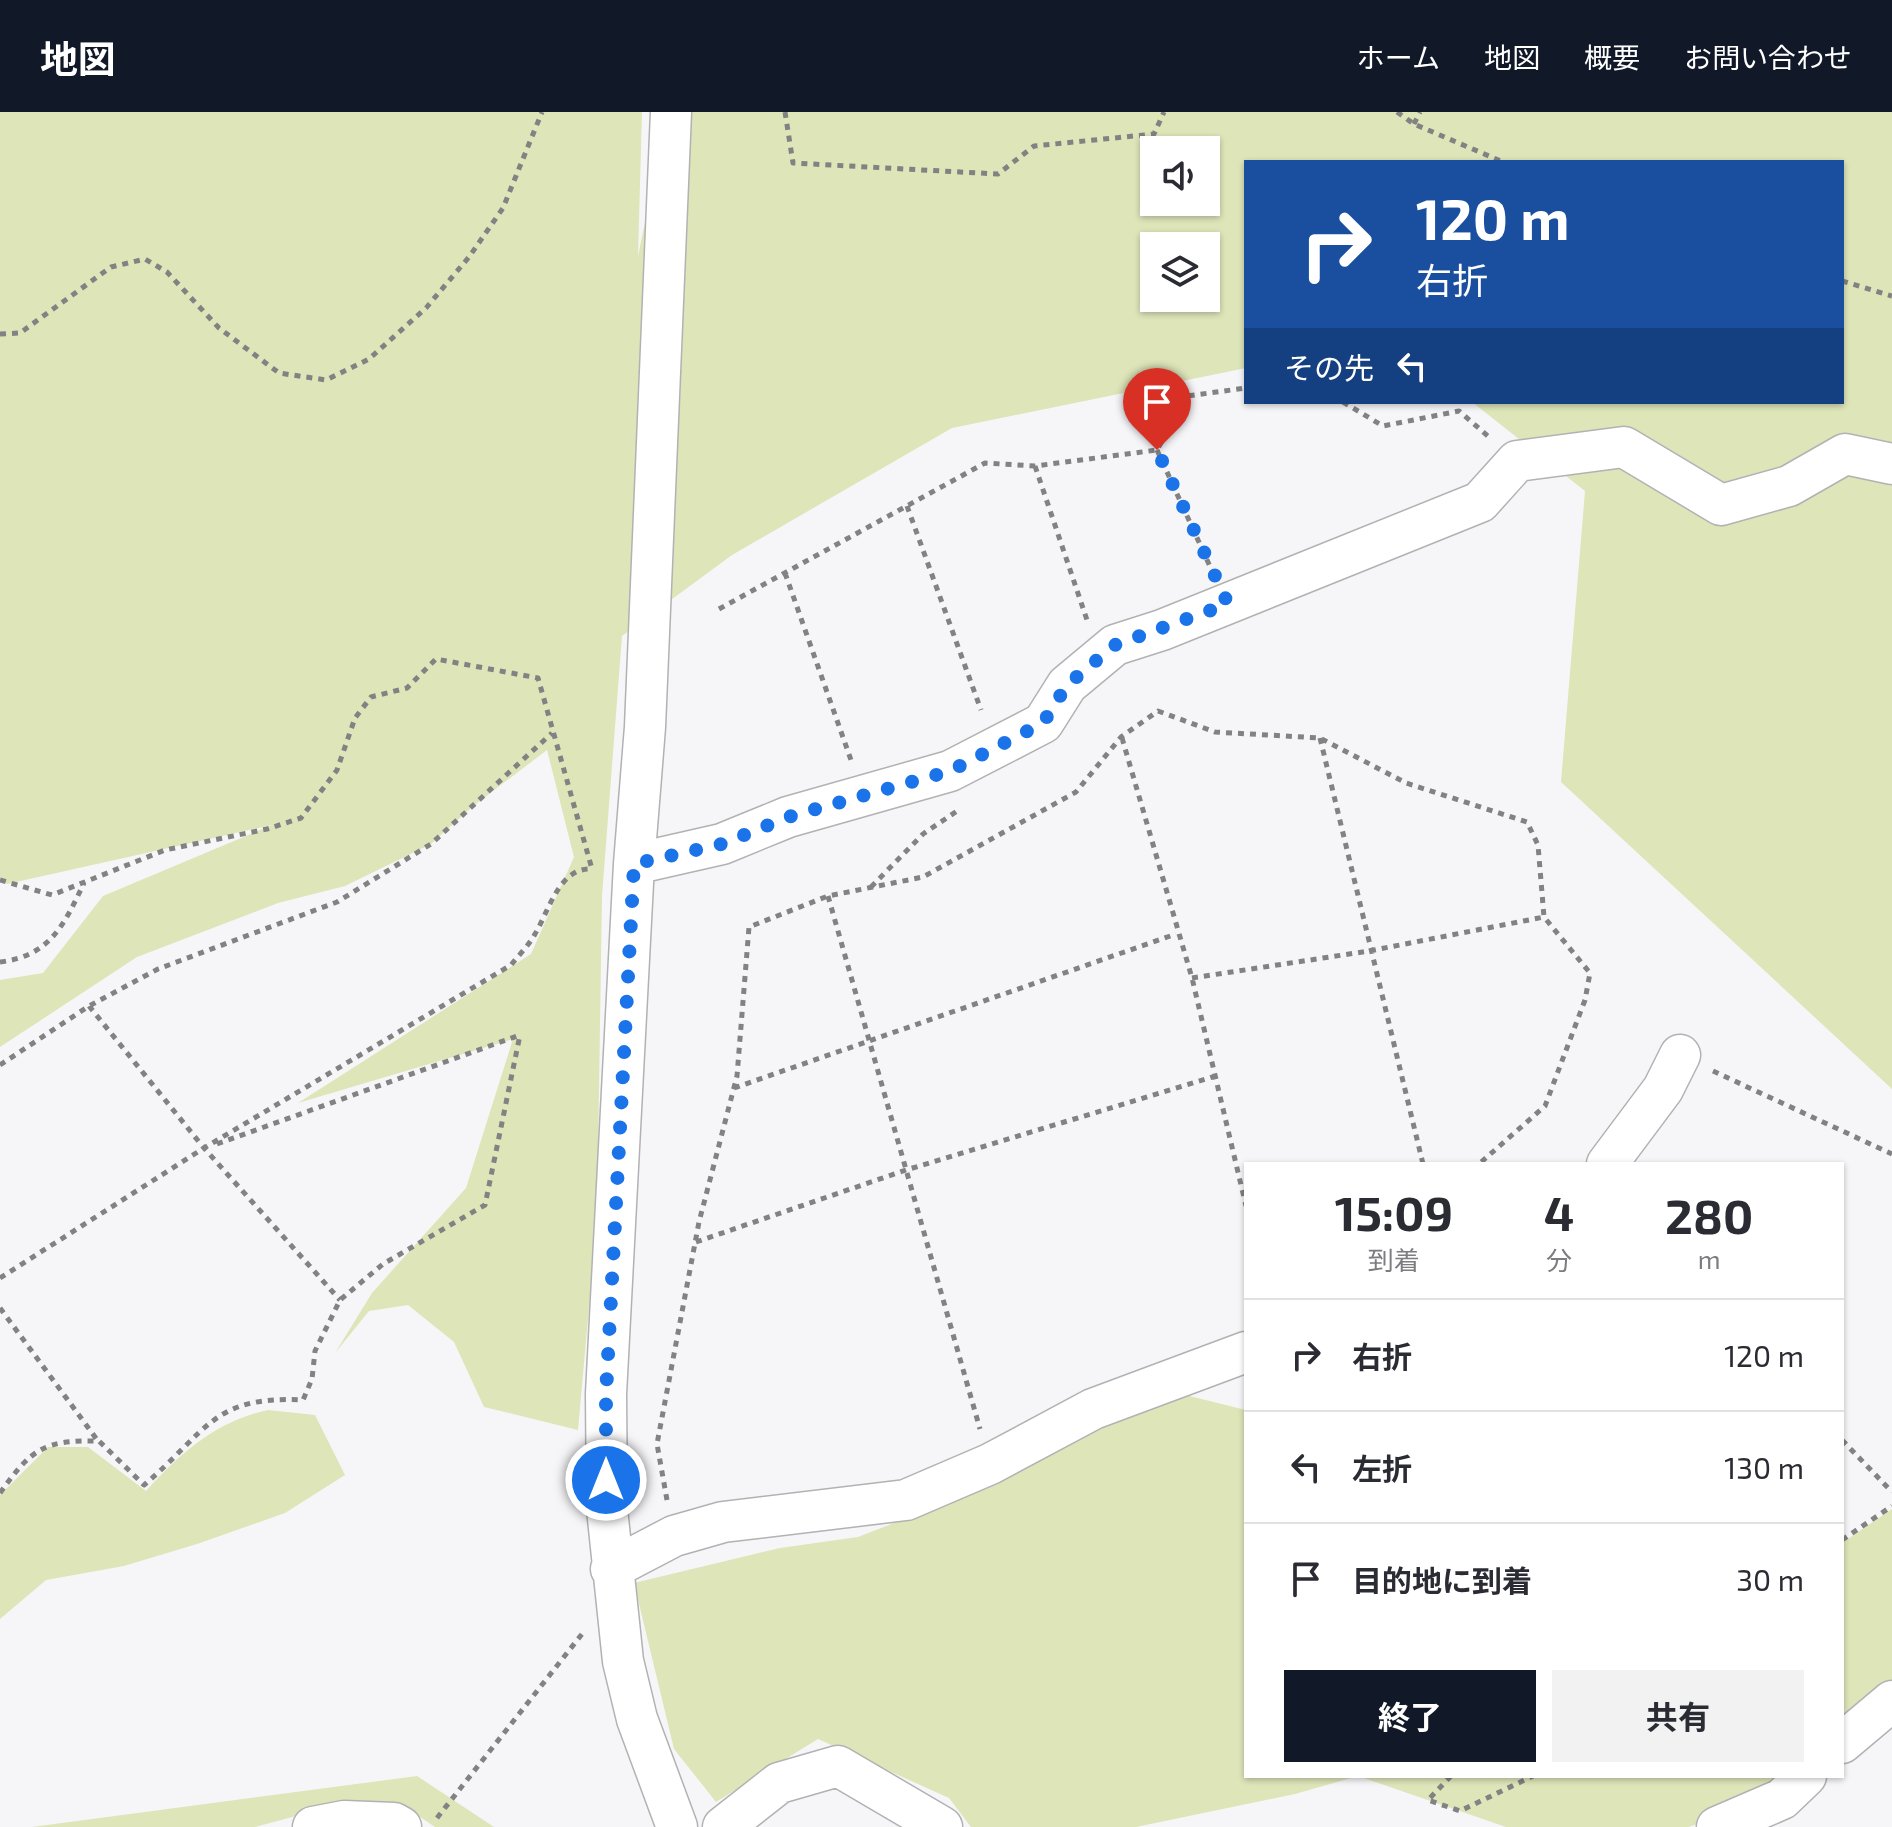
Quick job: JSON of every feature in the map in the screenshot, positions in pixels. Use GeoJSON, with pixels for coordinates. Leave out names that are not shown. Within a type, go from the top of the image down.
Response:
{"type":"FeatureCollection","features":[{"type":"Feature","properties":{"kind":"street"},"geometry":{"type":"LineString","coordinates":[[671,112],[645,727],[634,864],[606,1394],[612,1581],[623,1661],[637,1719],[677,1827]]}},
{"type":"Feature","properties":{"kind":"street"},"geometry":{"type":"LineString","coordinates":[[634,864],[722,844],[788,817],[950,771],[1043,723],[1067,685],[1115,645],[1228,604],[1480,502],[1517,461],[1624,447],[1721,505],[1789,486],[1845,454],[1892,464]]}},
{"type":"Feature","properties":{"kind":"street"},"geometry":{"type":"LineString","coordinates":[[1608,1162],[1663,1089],[1680,1055]]}},
{"type":"Feature","properties":{"kind":"street"},"geometry":{"type":"LineString","coordinates":[[612,1581],[674,1536],[771,1514],[837,1511],[906,1500],[990,1464],[1093,1409],[1244,1353]]}},
{"type":"Feature","properties":{"kind":"street"},"geometry":{"type":"LineString","coordinates":[[1844,1741],[1892,1701]]}},
{"type":"Feature","properties":{"kind":"street"},"geometry":{"type":"LineString","coordinates":[[723,1827],[779,1783],[838,1766],[942,1827]]}},
{"type":"Feature","properties":{"kind":"street"},"geometry":{"type":"LineString","coordinates":[[1717,1827],[1782,1799],[1804,1778]]}},
{"type":"Feature","properties":{"kind":"street"},"geometry":{"type":"LineString","coordinates":[[313,1827],[344,1821],[394,1823],[401,1827]]}},
{"type":"Feature","properties":{"kind":"path"},"geometry":{"type":"LineString","coordinates":[[0,334],[20,333],[111,267],[145,259],[167,272],[219,328],[279,373],[326,380],[369,359],[426,308],[469,257],[503,208],[542,112]]}},
{"type":"Feature","properties":{"kind":"path"},"geometry":{"type":"LineString","coordinates":[[785,112],[793,163],[998,174],[1034,146],[1154,134],[1164,112]]}},
{"type":"Feature","properties":{"kind":"path"},"geometry":{"type":"LineString","coordinates":[[1397,112],[1414,124],[1498,160]]}},
{"type":"Feature","properties":{"kind":"path"},"geometry":{"type":"LineString","coordinates":[[1414,124],[1420,112]]}},
{"type":"Feature","properties":{"kind":"path"},"geometry":{"type":"LineString","coordinates":[[1844,282],[1892,296]]}},
{"type":"Feature","properties":{"kind":"path"},"geometry":{"type":"LineString","coordinates":[[1157,450],[1187,396],[1244,388]]}},
{"type":"Feature","properties":{"kind":"path"},"geometry":{"type":"LineString","coordinates":[[1346,404],[1383,426],[1459,411],[1517,461]]}},
{"type":"Feature","properties":{"kind":"path"},"geometry":{"type":"LineString","coordinates":[[719,609],[985,463],[1035,466],[1157,450]]}},
{"type":"Feature","properties":{"kind":"path"},"geometry":{"type":"LineString","coordinates":[[1157,450],[1228,604]]}},
{"type":"Feature","properties":{"kind":"path"},"geometry":{"type":"LineString","coordinates":[[1035,466],[1092,634]]}},
{"type":"Feature","properties":{"kind":"path"},"geometry":{"type":"LineString","coordinates":[[907,506],[981,710]]}},
{"type":"Feature","properties":{"kind":"path"},"geometry":{"type":"LineString","coordinates":[[785,573],[851,761]]}},
{"type":"Feature","properties":{"kind":"path"},"geometry":{"type":"LineString","coordinates":[[0,880],[52,895],[165,850],[267,829],[301,818],[337,770],[355,718],[371,697],[407,688],[436,659],[538,678],[592,869]]}},
{"type":"Feature","properties":{"kind":"path"},"geometry":{"type":"LineString","coordinates":[[674,1536],[657,1444],[696,1242],[734,1089],[749,927],[828,896],[923,877],[1076,792],[1121,737],[1158,711],[1215,732],[1320,738],[1406,783],[1527,822],[1538,845],[1544,917],[1590,973],[1585,1000],[1545,1106],[1481,1162]]}},
{"type":"Feature","properties":{"kind":"path"},"geometry":{"type":"LineString","coordinates":[[0,1065],[89,1006],[158,969],[337,902],[431,844],[552,733]]}},
{"type":"Feature","properties":{"kind":"path"},"geometry":{"type":"LineString","coordinates":[[1121,737],[1176,934],[1192,978],[1244,1197]]}},
{"type":"Feature","properties":{"kind":"path"},"geometry":{"type":"LineString","coordinates":[[1320,738],[1369,951],[1422,1162]]}},
{"type":"Feature","properties":{"kind":"path"},"geometry":{"type":"LineString","coordinates":[[0,1278],[204,1148],[511,965],[535,935],[560,884],[585,869],[634,864]]}},
{"type":"Feature","properties":{"kind":"path"},"geometry":{"type":"LineString","coordinates":[[0,962],[23,959],[48,945],[71,911],[85,882]]}},
{"type":"Feature","properties":{"kind":"path"},"geometry":{"type":"LineString","coordinates":[[828,896],[990,1464]]}},
{"type":"Feature","properties":{"kind":"path"},"geometry":{"type":"LineString","coordinates":[[1192,978],[1369,951],[1544,917]]}},
{"type":"Feature","properties":{"kind":"path"},"geometry":{"type":"LineString","coordinates":[[734,1089],[1176,934]]}},
{"type":"Feature","properties":{"kind":"path"},"geometry":{"type":"LineString","coordinates":[[89,1006],[204,1148],[340,1300]]}},
{"type":"Feature","properties":{"kind":"path"},"geometry":{"type":"LineString","coordinates":[[0,1308],[99,1441],[144,1485],[213,1419],[242,1403],[274,1399],[303,1400],[312,1379],[315,1351],[340,1300],[383,1264],[485,1205],[520,1035],[204,1148]]}},
{"type":"Feature","properties":{"kind":"path"},"geometry":{"type":"LineString","coordinates":[[1680,1055],[1892,1154]]}},
{"type":"Feature","properties":{"kind":"path"},"geometry":{"type":"LineString","coordinates":[[696,1242],[906,1170],[1216,1076]]}},
{"type":"Feature","properties":{"kind":"path"},"geometry":{"type":"LineString","coordinates":[[0,1493],[21,1464],[58,1441],[99,1441]]}},
{"type":"Feature","properties":{"kind":"path"},"geometry":{"type":"LineString","coordinates":[[1844,1442],[1892,1492]]}},
{"type":"Feature","properties":{"kind":"path"},"geometry":{"type":"LineString","coordinates":[[1844,1539],[1892,1506]]}},
{"type":"Feature","properties":{"kind":"path"},"geometry":{"type":"LineString","coordinates":[[428,1827],[612,1581]]}},
{"type":"Feature","properties":{"kind":"path"},"geometry":{"type":"LineString","coordinates":[[1449,1778],[1428,1800],[1460,1811],[1529,1778]]}},
{"type":"Feature","properties":{"kind":"green space"},"geometry":{"type":"Polygon","coordinates":[[[0,112],[642,112],[638,256],[668,112],[1892,112],[1892,1089],[1561,782],[1585,491],[1475,404],[1844,404],[1844,160],[1244,160],[1244,368],[952,428],[732,555],[622,636],[602,896],[597,1218],[578,1430],[484,1407],[454,1342],[408,1305],[369,1311],[335,1353],[372,1293],[466,1188],[513,1039],[298,1103],[531,954],[574,857],[547,750],[472,807],[431,844],[345,886],[278,903],[137,957],[0,1047],[0,980],[43,973],[103,896],[272,825],[7,884],[0,878],[0,112]]]}},
{"type":"Feature","properties":{"kind":"green space"},"geometry":{"type":"Polygon","coordinates":[[[1173,1392],[1244,1410],[1244,1778],[1351,1778],[1295,1794],[1136,1827],[971,1827],[949,1798],[818,1739],[716,1802],[674,1749],[634,1583],[780,1548],[858,1537],[938,1506],[1173,1392]]]}},
{"type":"Feature","properties":{"kind":"green space"},"geometry":{"type":"Polygon","coordinates":[[[268,1410],[315,1415],[345,1475],[285,1513],[197,1544],[124,1566],[46,1580],[0,1619],[0,1495],[48,1447],[88,1447],[146,1491],[201,1440],[232,1422],[268,1410]]]}},
{"type":"Feature","properties":{"kind":"green space"},"geometry":{"type":"Polygon","coordinates":[[[1892,1509],[1892,1703],[1844,1745],[1844,1542],[1892,1509]]]}},
{"type":"Feature","properties":{"kind":"green space"},"geometry":{"type":"Polygon","coordinates":[[[417,1776],[494,1827],[435,1827],[407,1808],[337,1805],[255,1827],[32,1827],[417,1776]]]}},
{"type":"Feature","properties":{"kind":"green space"},"geometry":{"type":"Polygon","coordinates":[[[1364,1778],[1806,1778],[1782,1799],[1688,1827],[1506,1827],[1364,1778]]]}},
{"type":"Feature","properties":{"kind":"route"},"geometry":{"type":"LineString","coordinates":[[606,1480],[606,1394],[634,864],[722,844],[788,817],[865,798],[950,771],[1043,723],[1067,685],[1115,645],[1228,604],[1157,450]]}}]}
